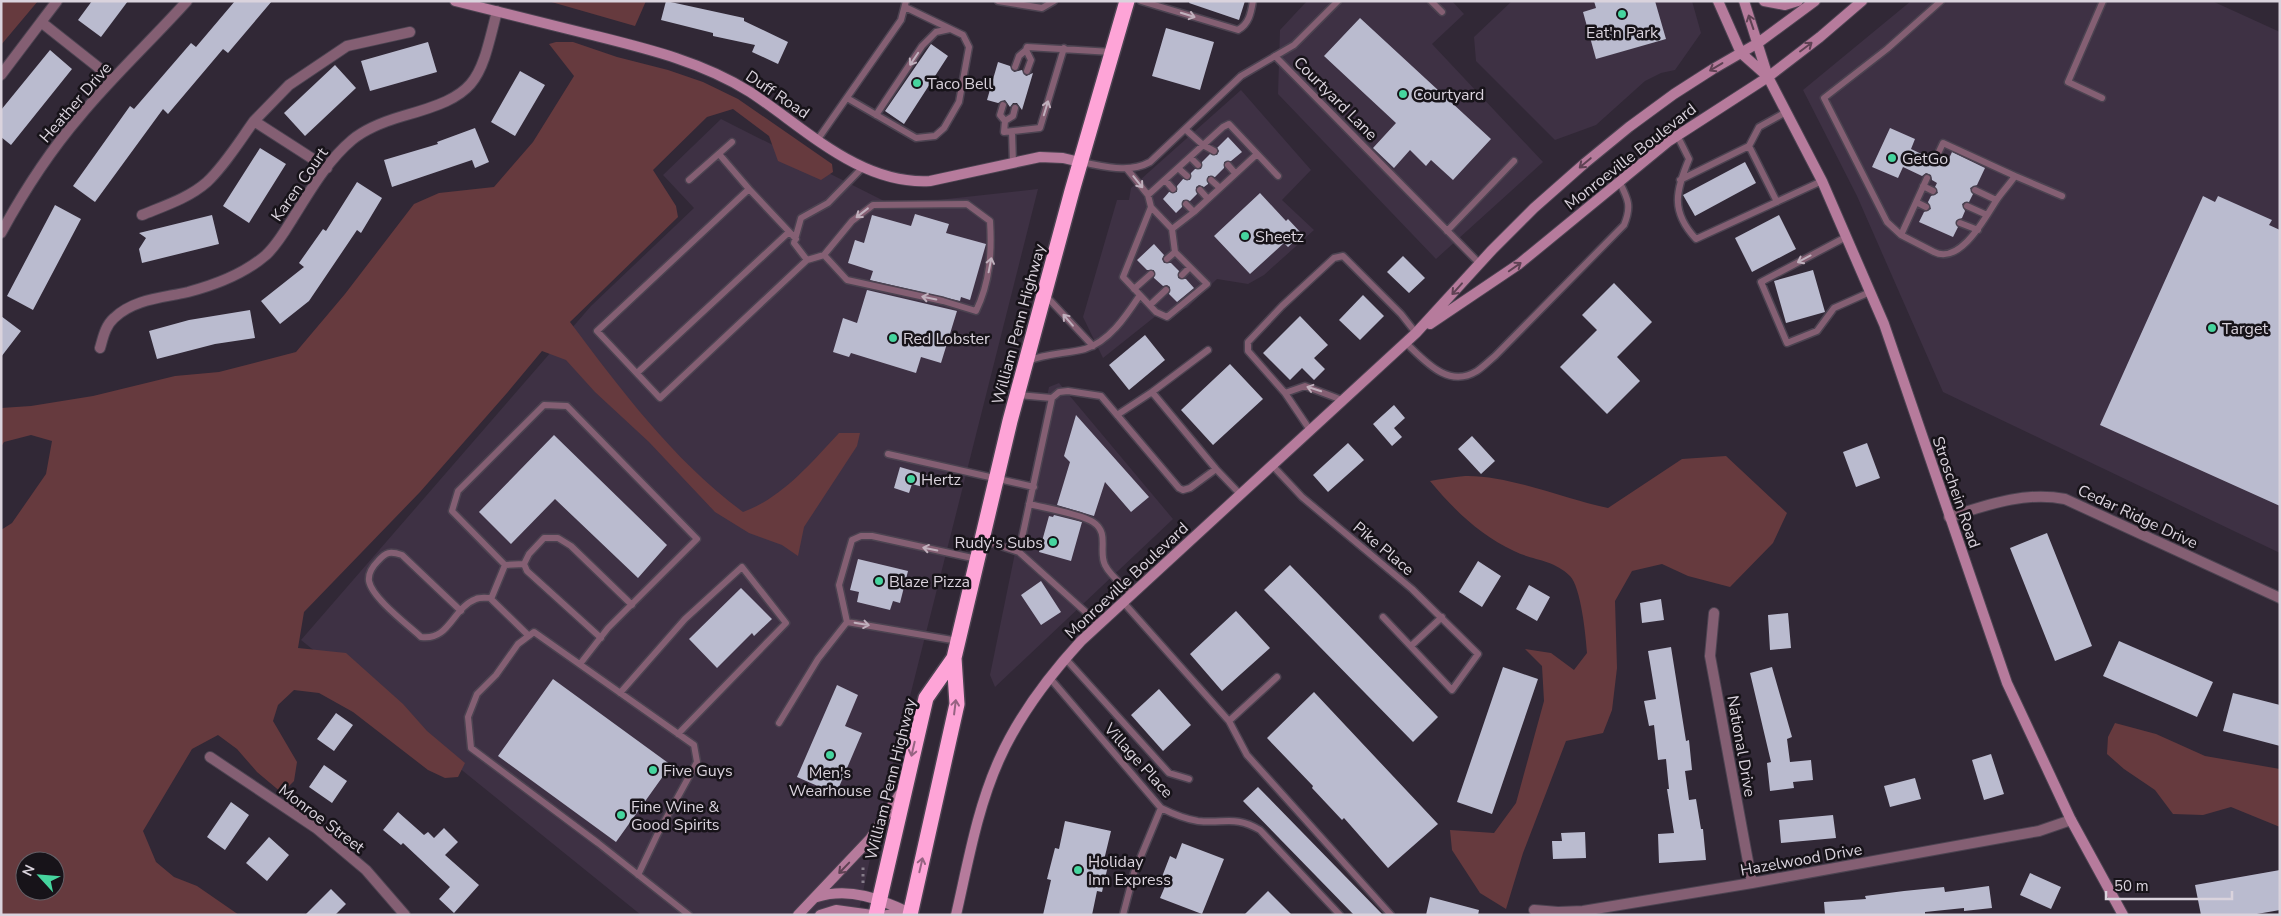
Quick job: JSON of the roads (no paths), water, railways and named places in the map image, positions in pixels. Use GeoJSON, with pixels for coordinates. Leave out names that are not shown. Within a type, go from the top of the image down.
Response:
{"type":"FeatureCollection","features":[{"type":"Feature","properties":{"kind":"highway","name":"William Penn Highway"},"geometry":{"type":"LineString","coordinates":[[910,914],[957,704],[954,658],[996,479],[1043,294],[1127,1]]}},
{"type":"Feature","properties":{"kind":"highway","name":"William Penn Highway"},"geometry":{"type":"LineString","coordinates":[[876,915],[926,698],[954,658]]}},
{"type":"Feature","properties":{"kind":"main road","name":"Duff Road"},"geometry":{"type":"LineString","coordinates":[[456,1],[634,45],[691,62],[731,80],[863,167],[889,178],[916,182],[942,179],[1013,163],[1050,157],[1080,162]]}},
{"type":"Feature","properties":{"kind":"main road","name":"Stroschein Road"},"geometry":{"type":"LineString","coordinates":[[1718,1],[1741,53],[1768,77]]}},
{"type":"Feature","properties":{"kind":"main road","name":"Stroschein Road"},"geometry":{"type":"LineString","coordinates":[[1744,1],[1768,77],[1822,181],[1892,347],[2007,683],[2071,820],[2123,915]]}},
{"type":"Feature","properties":{"kind":"main road"},"geometry":{"type":"LineString","coordinates":[[1764,1],[1785,6],[1798,1]]}},
{"type":"Feature","properties":{"kind":"main road","name":"Monroeville Boulevard"},"geometry":{"type":"LineString","coordinates":[[956,915],[975,830],[996,768],[1022,717],[1049,677],[1066,658],[1099,624],[1416,333],[1534,208],[1629,127],[1674,94],[1758,43],[1815,1]]}},
{"type":"Feature","properties":{"kind":"main road","name":"Monroeville Boulevard"},"geometry":{"type":"LineString","coordinates":[[1416,333],[1519,264],[1677,135],[1768,77],[1820,37],[1862,1]]}},
{"type":"Feature","properties":{"kind":"main road"},"geometry":{"type":"LineString","coordinates":[[798,915],[870,839],[904,788]]}},
{"type":"Feature","properties":{"kind":"main road"},"geometry":{"type":"LineString","coordinates":[[816,897],[835,892],[880,899],[910,914]]}},
{"type":"Feature","properties":{"kind":"main road"},"geometry":{"type":"LineString","coordinates":[[820,915],[836,910],[872,915]]}},
{"type":"Feature","properties":{"kind":"main road"},"geometry":{"type":"LineString","coordinates":[[886,915],[910,914]]}},
{"type":"Feature","properties":{"kind":"street"},"geometry":{"type":"LineString","coordinates":[[1,75],[57,1]]}},
{"type":"Feature","properties":{"kind":"street","name":"Heather Drive"},"geometry":{"type":"LineString","coordinates":[[1,233],[25,190],[81,114],[187,1]]}},
{"type":"Feature","properties":{"kind":"street","name":"Karen Court"},"geometry":{"type":"LineString","coordinates":[[100,348],[105,330],[113,319],[129,306],[224,280],[266,255],[327,168],[353,139],[395,118],[437,107],[464,92],[478,76],[486,58],[497,12]]}},
{"type":"Feature","properties":{"kind":"street"},"geometry":{"type":"LineString","coordinates":[[41,22],[113,79]]}},
{"type":"Feature","properties":{"kind":"street"},"geometry":{"type":"LineString","coordinates":[[142,216],[178,200],[206,183],[227,159],[254,121],[288,85],[347,46],[410,32]]}},
{"type":"Feature","properties":{"kind":"street"},"geometry":{"type":"LineString","coordinates":[[254,121],[327,168]]}},
{"type":"Feature","properties":{"kind":"street","name":"Cedar Ridge Drive"},"geometry":{"type":"LineString","coordinates":[[1949,517],[1990,504],[2018,498],[2051,496],[2066,499],[2280,598]]}},
{"type":"Feature","properties":{"kind":"street","name":"National Drive"},"geometry":{"type":"LineString","coordinates":[[1714,613],[1710,656],[1752,883]]}},
{"type":"Feature","properties":{"kind":"street","name":"Monroe Street"},"geometry":{"type":"LineString","coordinates":[[210,757],[316,828],[366,870],[405,915]]}},
{"type":"Feature","properties":{"kind":"street","name":"Hazelwood Drive"},"geometry":{"type":"LineString","coordinates":[[1534,910],[1582,911],[1752,883],[2039,830],[2071,820]]}},
{"type":"Feature","properties":{"kind":"lane"},"geometry":{"type":"LineString","coordinates":[[1003,2],[1042,8],[1054,1]]}},
{"type":"Feature","properties":{"kind":"lane"},"geometry":{"type":"LineString","coordinates":[[1141,1],[1238,30],[1245,27],[1253,1]]}},
{"type":"Feature","properties":{"kind":"lane"},"geometry":{"type":"LineString","coordinates":[[1275,56],[1300,41],[1338,1]]}},
{"type":"Feature","properties":{"kind":"lane"},"geometry":{"type":"LineString","coordinates":[[1431,1],[1442,12]]}},
{"type":"Feature","properties":{"kind":"lane"},"geometry":{"type":"LineString","coordinates":[[1941,1],[1887,48],[1824,98],[1887,222],[1901,235],[1939,255],[1949,254],[1972,238],[1996,200],[2015,176]]}},
{"type":"Feature","properties":{"kind":"lane"},"geometry":{"type":"LineString","coordinates":[[2102,98],[2068,82],[2103,1]]}},
{"type":"Feature","properties":{"kind":"lane"},"geometry":{"type":"LineString","coordinates":[[818,139],[901,20],[905,4],[963,35],[969,47],[969,57],[958,102],[944,128],[935,136],[916,138],[847,98]]}},
{"type":"Feature","properties":{"kind":"lane"},"geometry":{"type":"LineString","coordinates":[[876,116],[922,46],[936,32],[950,29]]}},
{"type":"Feature","properties":{"kind":"lane"},"geometry":{"type":"LineString","coordinates":[[1015,68],[1019,56],[1027,47],[1112,52]]}},
{"type":"Feature","properties":{"kind":"lane"},"geometry":{"type":"LineString","coordinates":[[1004,105],[1000,115],[1005,121],[1004,132],[1040,128],[1064,48]]}},
{"type":"Feature","properties":{"kind":"lane"},"geometry":{"type":"LineString","coordinates":[[1026,50],[1031,60],[1027,71]]}},
{"type":"Feature","properties":{"kind":"lane","name":"Courtyard Lane"},"geometry":{"type":"LineString","coordinates":[[1080,162],[1127,169],[1150,162],[1241,76],[1275,56],[1480,264]]}},
{"type":"Feature","properties":{"kind":"lane"},"geometry":{"type":"LineString","coordinates":[[1005,121],[1013,116],[1015,108]]}},
{"type":"Feature","properties":{"kind":"lane"},"geometry":{"type":"LineString","coordinates":[[1680,180],[1749,146],[1759,127],[1786,112]]}},
{"type":"Feature","properties":{"kind":"lane"},"geometry":{"type":"LineString","coordinates":[[1148,196],[1203,145],[1229,124],[1278,176]]}},
{"type":"Feature","properties":{"kind":"lane"},"geometry":{"type":"LineString","coordinates":[[1186,129],[1203,145],[1214,151]]}},
{"type":"Feature","properties":{"kind":"lane"},"geometry":{"type":"LineString","coordinates":[[1012,132],[1013,163]]}},
{"type":"Feature","properties":{"kind":"lane"},"geometry":{"type":"LineString","coordinates":[[1677,135],[1689,159],[1680,180],[1676,197],[1685,227],[1696,239],[1822,181]]}},
{"type":"Feature","properties":{"kind":"lane"},"geometry":{"type":"LineString","coordinates":[[689,180],[732,142]]}},
{"type":"Feature","properties":{"kind":"lane"},"geometry":{"type":"LineString","coordinates":[[1934,160],[1942,142],[2062,196]]}},
{"type":"Feature","properties":{"kind":"lane"},"geometry":{"type":"LineString","coordinates":[[1749,146],[1777,202]]}},
{"type":"Feature","properties":{"kind":"lane"},"geometry":{"type":"LineString","coordinates":[[719,154],[789,232],[807,260]]}},
{"type":"Feature","properties":{"kind":"lane"},"geometry":{"type":"LineString","coordinates":[[1172,228],[1194,212],[1257,154]]}},
{"type":"Feature","properties":{"kind":"lane"},"geometry":{"type":"LineString","coordinates":[[1190,157],[1198,165]]}},
{"type":"Feature","properties":{"kind":"lane"},"geometry":{"type":"LineString","coordinates":[[1447,231],[1514,161]]}},
{"type":"Feature","properties":{"kind":"lane"},"geometry":{"type":"LineString","coordinates":[[1228,165],[1235,174]]}},
{"type":"Feature","properties":{"kind":"lane"},"geometry":{"type":"LineString","coordinates":[[795,241],[801,218],[828,203],[863,167]]}},
{"type":"Feature","properties":{"kind":"lane"},"geometry":{"type":"LineString","coordinates":[[1178,168],[1187,176]]}},
{"type":"Feature","properties":{"kind":"lane"},"geometry":{"type":"LineString","coordinates":[[1127,169],[1148,196],[1151,207],[1172,228],[1175,252],[1207,284],[1167,317],[1156,312],[1123,278],[1151,207]]}},
{"type":"Feature","properties":{"kind":"lane"},"geometry":{"type":"LineString","coordinates":[[1901,235],[1926,178]]}},
{"type":"Feature","properties":{"kind":"lane"},"geometry":{"type":"LineString","coordinates":[[1165,180],[1172,189]]}},
{"type":"Feature","properties":{"kind":"lane"},"geometry":{"type":"LineString","coordinates":[[1212,180],[1220,188]]}},
{"type":"Feature","properties":{"kind":"lane"},"geometry":{"type":"LineString","coordinates":[[1406,342],[1433,370],[1457,377],[1476,372],[1495,356],[1624,224],[1629,213],[1628,200],[1619,181]]}},
{"type":"Feature","properties":{"kind":"lane"},"geometry":{"type":"LineString","coordinates":[[1923,186],[1933,191]]}},
{"type":"Feature","properties":{"kind":"lane"},"geometry":{"type":"LineString","coordinates":[[749,189],[596,331],[660,398],[807,260],[824,255],[852,221],[873,205],[967,204],[990,221],[992,252],[984,293],[976,311],[943,301],[847,280],[824,255]]}},
{"type":"Feature","properties":{"kind":"lane"},"geometry":{"type":"LineString","coordinates":[[1200,190],[1208,199]]}},
{"type":"Feature","properties":{"kind":"lane"},"geometry":{"type":"LineString","coordinates":[[1975,190],[1996,200]]}},
{"type":"Feature","properties":{"kind":"lane"},"geometry":{"type":"LineString","coordinates":[[1916,202],[1926,207]]}},
{"type":"Feature","properties":{"kind":"lane"},"geometry":{"type":"LineString","coordinates":[[1186,204],[1194,212]]}},
{"type":"Feature","properties":{"kind":"lane"},"geometry":{"type":"LineString","coordinates":[[1967,206],[1987,215]]}},
{"type":"Feature","properties":{"kind":"lane"},"geometry":{"type":"LineString","coordinates":[[1960,223],[1978,230]]}},
{"type":"Feature","properties":{"kind":"lane"},"geometry":{"type":"LineString","coordinates":[[637,373],[789,232]]}},
{"type":"Feature","properties":{"kind":"lane"},"geometry":{"type":"LineString","coordinates":[[1846,237],[1761,282],[1787,343],[1817,331],[1834,308],[1870,292]]}},
{"type":"Feature","properties":{"kind":"lane"},"geometry":{"type":"LineString","coordinates":[[1167,259],[1175,252]]}},
{"type":"Feature","properties":{"kind":"lane"},"geometry":{"type":"LineString","coordinates":[[1310,430],[1285,393],[1248,350],[1248,342],[1282,306],[1334,258],[1343,256],[1401,314],[1416,333]]}},
{"type":"Feature","properties":{"kind":"lane"},"geometry":{"type":"LineString","coordinates":[[1182,275],[1190,267]]}},
{"type":"Feature","properties":{"kind":"lane"},"geometry":{"type":"LineString","coordinates":[[1134,289],[1151,274]]}},
{"type":"Feature","properties":{"kind":"lane"},"geometry":{"type":"LineString","coordinates":[[1150,305],[1166,290]]}},
{"type":"Feature","properties":{"kind":"lane"},"geometry":{"type":"LineString","coordinates":[[1043,294],[1093,346]]}},
{"type":"Feature","properties":{"kind":"lane"},"geometry":{"type":"LineString","coordinates":[[1025,362],[1043,355],[1093,346],[1103,341],[1128,314],[1140,296]]}},
{"type":"Feature","properties":{"kind":"lane"},"geometry":{"type":"LineString","coordinates":[[1117,415],[1152,392],[1208,350]]}},
{"type":"Feature","properties":{"kind":"lane"},"geometry":{"type":"LineString","coordinates":[[1285,393],[1305,386],[1342,400]]}},
{"type":"Feature","properties":{"kind":"lane"},"geometry":{"type":"LineString","coordinates":[[1019,552],[1052,398],[1059,392],[1094,393],[1101,396],[1179,488],[1183,490],[1190,488],[1216,469]]}},
{"type":"Feature","properties":{"kind":"lane"},"geometry":{"type":"LineString","coordinates":[[1152,392],[1216,469],[1240,494]]}},
{"type":"Feature","properties":{"kind":"lane"},"geometry":{"type":"LineString","coordinates":[[1016,395],[1052,398]]}},
{"type":"Feature","properties":{"kind":"lane"},"geometry":{"type":"LineString","coordinates":[[524,564],[505,565],[452,511],[458,491],[544,405],[567,406],[697,539],[601,638],[580,664]]}},
{"type":"Feature","properties":{"kind":"lane"},"geometry":{"type":"LineString","coordinates":[[888,454],[1034,487]]}},
{"type":"Feature","properties":{"kind":"lane","name":"Pike Place"},"geometry":{"type":"LineString","coordinates":[[1272,465],[1302,497],[1442,617],[1478,654],[1452,690],[1411,646]]}},
{"type":"Feature","properties":{"kind":"lane"},"geometry":{"type":"LineString","coordinates":[[1030,504],[1086,519],[1098,526],[1103,535],[1105,567],[1132,594]]}},
{"type":"Feature","properties":{"kind":"lane"},"geometry":{"type":"LineString","coordinates":[[847,622],[839,585],[852,540],[861,536],[872,536],[977,559]]}},
{"type":"Feature","properties":{"kind":"lane"},"geometry":{"type":"LineString","coordinates":[[601,638],[527,571],[524,564],[529,554],[544,538],[558,538],[571,546],[632,605]]}},
{"type":"Feature","properties":{"kind":"lane"},"geometry":{"type":"LineString","coordinates":[[982,539],[1019,552],[1099,624]]}},
{"type":"Feature","properties":{"kind":"lane"},"geometry":{"type":"LineString","coordinates":[[461,611],[402,555],[393,552],[385,553],[372,568],[369,579],[372,591],[421,637],[431,639],[440,635],[461,611],[477,598],[491,598],[529,636]]}},
{"type":"Feature","properties":{"kind":"lane"},"geometry":{"type":"LineString","coordinates":[[491,598],[505,565]]}},
{"type":"Feature","properties":{"kind":"lane"},"geometry":{"type":"LineString","coordinates":[[620,693],[685,619],[742,567],[786,622],[678,734]]}},
{"type":"Feature","properties":{"kind":"lane"},"geometry":{"type":"LineString","coordinates":[[1123,602],[1229,721],[1247,754],[1391,915]]}},
{"type":"Feature","properties":{"kind":"lane"},"geometry":{"type":"LineString","coordinates":[[1382,617],[1411,646],[1442,617]]}},
{"type":"Feature","properties":{"kind":"lane"},"geometry":{"type":"LineString","coordinates":[[847,622],[958,641]]}},
{"type":"Feature","properties":{"kind":"lane"},"geometry":{"type":"LineString","coordinates":[[780,723],[818,659],[847,622]]}},
{"type":"Feature","properties":{"kind":"lane"},"geometry":{"type":"LineString","coordinates":[[638,875],[658,833],[697,762],[694,746],[534,632],[518,644],[496,675],[477,694],[468,717],[471,748],[689,915]]}},
{"type":"Feature","properties":{"kind":"lane"},"geometry":{"type":"LineString","coordinates":[[1066,658],[1169,774],[1189,779]]}},
{"type":"Feature","properties":{"kind":"lane","name":"Village Place"},"geometry":{"type":"LineString","coordinates":[[1049,677],[1161,808],[1175,815],[1198,821],[1235,820],[1247,822],[1260,830],[1340,915]]}},
{"type":"Feature","properties":{"kind":"lane"},"geometry":{"type":"LineString","coordinates":[[1229,721],[1277,677]]}},
{"type":"Feature","properties":{"kind":"lane"},"geometry":{"type":"LineString","coordinates":[[1123,915],[1134,873],[1161,808]]}},
{"type":"Feature","properties":{"kind":"place","name":"Eat'n Park"},"geometry":{"type":"Point","coordinates":[1622,14]}},
{"type":"Feature","properties":{"kind":"place","name":"Taco Bell"},"geometry":{"type":"Point","coordinates":[917,83]}},
{"type":"Feature","properties":{"kind":"place","name":"Courtyard"},"geometry":{"type":"Point","coordinates":[1403,94]}},
{"type":"Feature","properties":{"kind":"place","name":"GetGo"},"geometry":{"type":"Point","coordinates":[1892,158]}},
{"type":"Feature","properties":{"kind":"place","name":"Sheetz"},"geometry":{"type":"Point","coordinates":[1245,236]}},
{"type":"Feature","properties":{"kind":"place","name":"Target"},"geometry":{"type":"Point","coordinates":[2212,328]}},
{"type":"Feature","properties":{"kind":"place","name":"Red Lobster"},"geometry":{"type":"Point","coordinates":[893,338]}},
{"type":"Feature","properties":{"kind":"place","name":"Hertz"},"geometry":{"type":"Point","coordinates":[911,479]}},
{"type":"Feature","properties":{"kind":"place","name":"Rudy's Subs"},"geometry":{"type":"Point","coordinates":[1053,542]}},
{"type":"Feature","properties":{"kind":"place","name":"Blaze Pizza"},"geometry":{"type":"Point","coordinates":[879,581]}},
{"type":"Feature","properties":{"kind":"place","name":"Men's Wearhouse"},"geometry":{"type":"Point","coordinates":[830,755]}},
{"type":"Feature","properties":{"kind":"place","name":"Five Guys"},"geometry":{"type":"Point","coordinates":[653,770]}},
{"type":"Feature","properties":{"kind":"place","name":"Fine Wine & Good Spirits"},"geometry":{"type":"Point","coordinates":[621,815]}},
{"type":"Feature","properties":{"kind":"place","name":"Holiday Inn Express"},"geometry":{"type":"Point","coordinates":[1078,870]}}]}
